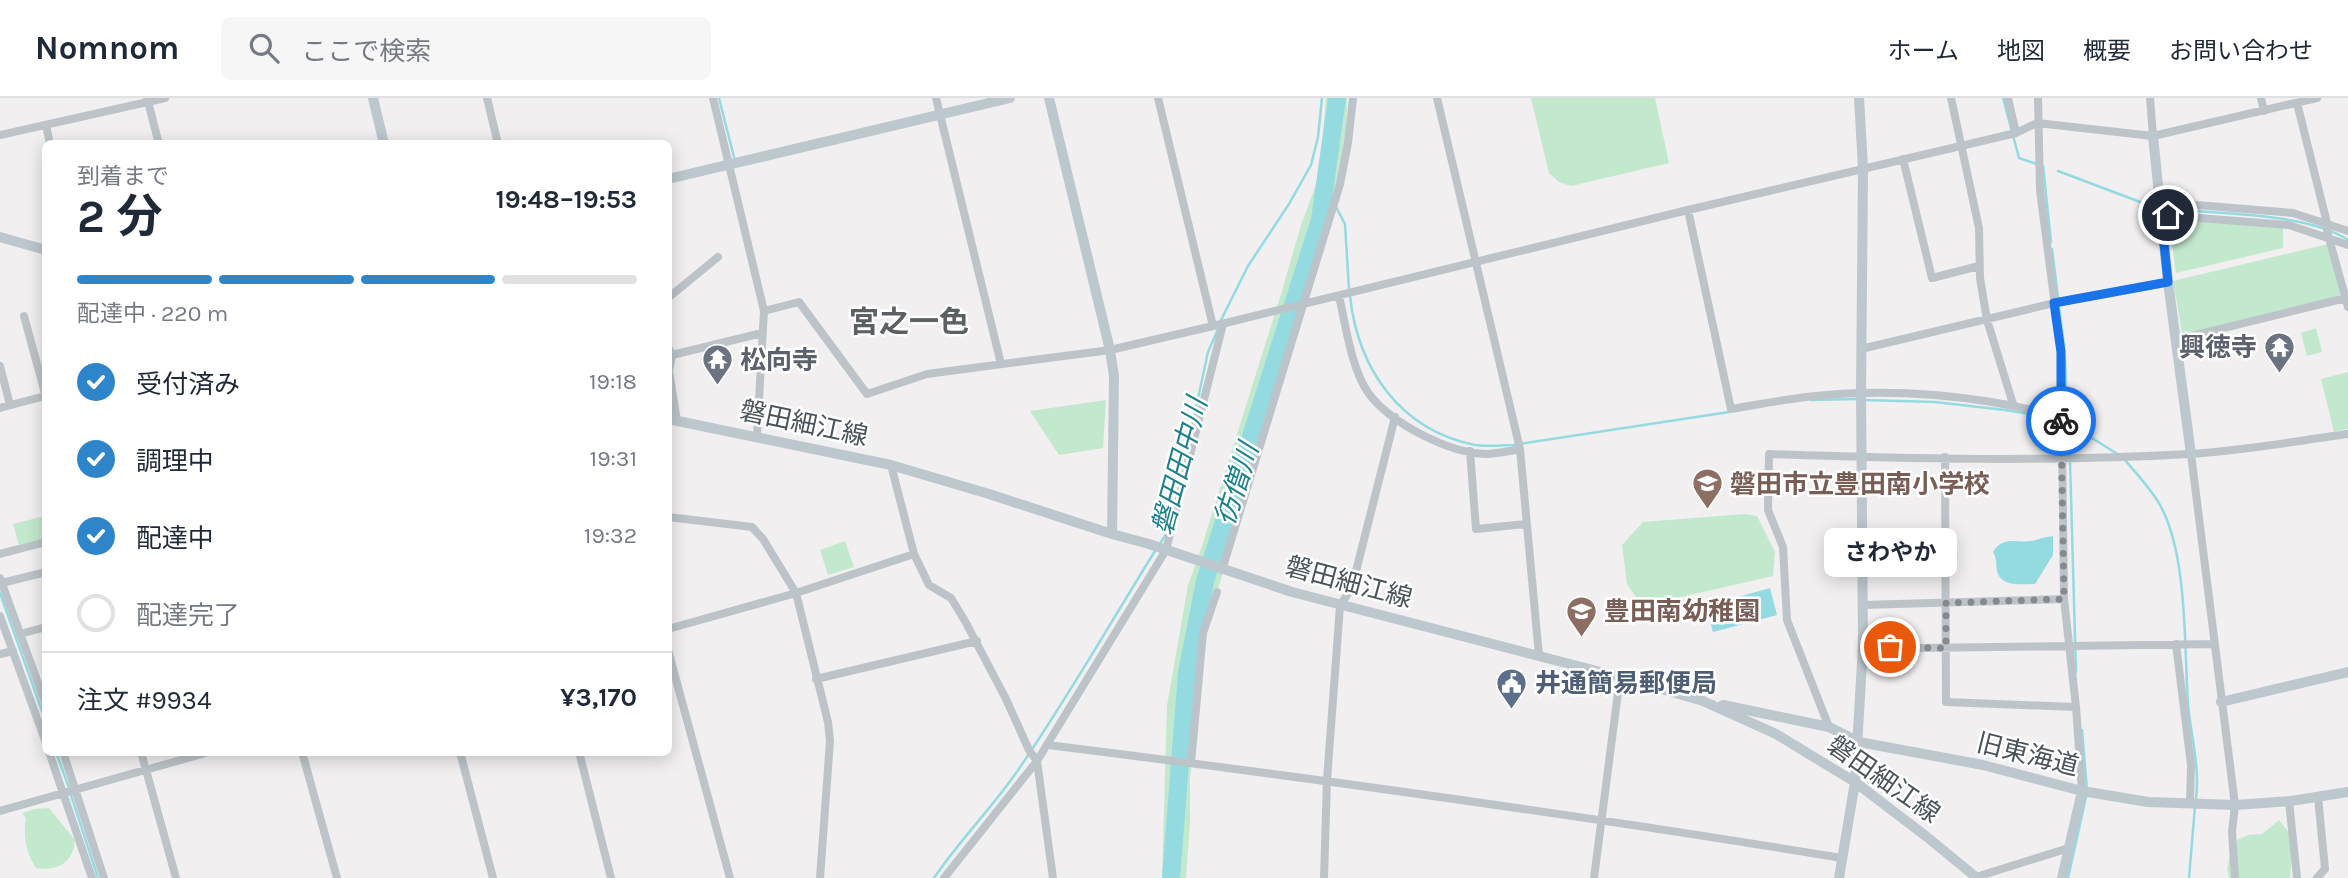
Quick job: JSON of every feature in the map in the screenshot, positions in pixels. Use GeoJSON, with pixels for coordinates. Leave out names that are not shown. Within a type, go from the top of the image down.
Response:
{"type":"FeatureCollection","features":[{"type":"Feature","properties":{"kind":"street"},"geometry":{"type":"LineString","coordinates":[[0,135],[165,98]]}},
{"type":"Feature","properties":{"kind":"street"},"geometry":{"type":"LineString","coordinates":[[373,98],[383,140]]}},
{"type":"Feature","properties":{"kind":"street"},"geometry":{"type":"LineString","coordinates":[[487,98],[497,140]]}},
{"type":"Feature","properties":{"kind":"street"},"geometry":{"type":"LineString","coordinates":[[713,98],[764,311],[757,436]]}},
{"type":"Feature","properties":{"kind":"street"},"geometry":{"type":"LineString","coordinates":[[936,98],[1000,364]]}},
{"type":"Feature","properties":{"kind":"street"},"geometry":{"type":"LineString","coordinates":[[672,178],[1010,98]]}},
{"type":"Feature","properties":{"kind":"street"},"geometry":{"type":"LineString","coordinates":[[1049,98],[1114,376],[1112,534]]}},
{"type":"Feature","properties":{"kind":"street"},"geometry":{"type":"LineString","coordinates":[[1158,98],[1213,326]]}},
{"type":"Feature","properties":{"kind":"street"},"geometry":{"type":"LineString","coordinates":[[1222,570],[1340,184],[1353,98]]}},
{"type":"Feature","properties":{"kind":"street"},"geometry":{"type":"LineString","coordinates":[[1437,98],[1520,449],[1539,656]]}},
{"type":"Feature","properties":{"kind":"street"},"geometry":{"type":"LineString","coordinates":[[1839,878],[1856,782],[1863,645],[1863,168],[1859,98]]}},
{"type":"Feature","properties":{"kind":"street"},"geometry":{"type":"LineString","coordinates":[[1951,98],[1979,228],[1979,266],[1987,320],[2013,404]]}},
{"type":"Feature","properties":{"kind":"street"},"geometry":{"type":"LineString","coordinates":[[2008,98],[2016,134]]}},
{"type":"Feature","properties":{"kind":"street"},"geometry":{"type":"LineString","coordinates":[[2038,98],[2040,190],[2061,352],[2064,599],[2082,791],[2062,878]]}},
{"type":"Feature","properties":{"kind":"street"},"geometry":{"type":"LineString","coordinates":[[2150,98],[2168,282],[2235,805],[2232,832],[2235,878]]}},
{"type":"Feature","properties":{"kind":"street"},"geometry":{"type":"LineString","coordinates":[[2261,98],[2264,111]]}},
{"type":"Feature","properties":{"kind":"street"},"geometry":{"type":"LineString","coordinates":[[764,311],[799,302],[867,394],[927,374],[1110,350],[1223,324],[1863,168],[2016,134],[2037,123],[2153,136],[2317,98]]}},
{"type":"Feature","properties":{"kind":"street"},"geometry":{"type":"LineString","coordinates":[[148,100],[158,140]]}},
{"type":"Feature","properties":{"kind":"street"},"geometry":{"type":"LineString","coordinates":[[2175,340],[2347,302],[2297,103]]}},
{"type":"Feature","properties":{"kind":"street"},"geometry":{"type":"LineString","coordinates":[[46,125],[49,140]]}},
{"type":"Feature","properties":{"kind":"street"},"geometry":{"type":"LineString","coordinates":[[1903,159],[1932,278],[1979,266]]}},
{"type":"Feature","properties":{"kind":"street"},"geometry":{"type":"LineString","coordinates":[[2160,202],[2293,213],[2348,231]]}},
{"type":"Feature","properties":{"kind":"street"},"geometry":{"type":"LineString","coordinates":[[1688,210],[1731,409],[1807,397],[1861,394],[1939,396],[2013,404],[2061,417]]}},
{"type":"Feature","properties":{"kind":"street"},"geometry":{"type":"LineString","coordinates":[[2161,215],[2289,225],[2348,246]]}},
{"type":"Feature","properties":{"kind":"street"},"geometry":{"type":"LineString","coordinates":[[0,237],[42,249]]}},
{"type":"Feature","properties":{"kind":"street"},"geometry":{"type":"LineString","coordinates":[[672,295],[718,257]]}},
{"type":"Feature","properties":{"kind":"street"},"geometry":{"type":"LineString","coordinates":[[1861,349],[2054,303],[2168,282]]}},
{"type":"Feature","properties":{"kind":"street"},"geometry":{"type":"LineString","coordinates":[[1339,296],[1354,362],[1369,394],[1395,417],[1443,445],[1487,454],[1520,449]]}},
{"type":"Feature","properties":{"kind":"street"},"geometry":{"type":"LineString","coordinates":[[24,316],[42,366]]}},
{"type":"Feature","properties":{"kind":"street"},"geometry":{"type":"LineString","coordinates":[[944,878],[1048,745],[1166,550],[1223,324]]}},
{"type":"Feature","properties":{"kind":"street"},"geometry":{"type":"LineString","coordinates":[[672,351],[762,333]]}},
{"type":"Feature","properties":{"kind":"street"},"geometry":{"type":"LineString","coordinates":[[0,368],[10,405]]}},
{"type":"Feature","properties":{"kind":"street"},"geometry":{"type":"LineString","coordinates":[[0,408],[42,397]]}},
{"type":"Feature","properties":{"kind":"street"},"geometry":{"type":"LineString","coordinates":[[1324,878],[1327,780],[1340,606],[1352,587],[1395,417]]}},
{"type":"Feature","properties":{"kind":"street","name":"磐田細江線"},"geometry":{"type":"LineString","coordinates":[[673,420],[891,465],[1340,606],[1620,677],[1703,701],[1776,734],[1856,782],[1976,878]]}},
{"type":"Feature","properties":{"kind":"street"},"geometry":{"type":"LineString","coordinates":[[1829,727],[1787,620],[1783,547],[1768,510],[1769,454],[2062,457],[2191,454],[2348,434]]}},
{"type":"Feature","properties":{"kind":"street"},"geometry":{"type":"LineString","coordinates":[[1470,451],[1476,529],[1526,524]]}},
{"type":"Feature","properties":{"kind":"street"},"geometry":{"type":"LineString","coordinates":[[1945,457],[1947,702],[2076,707]]}},
{"type":"Feature","properties":{"kind":"street"},"geometry":{"type":"LineString","coordinates":[[891,465],[914,554],[929,585],[951,598],[977,641],[1029,750],[1037,761],[1053,878]]}},
{"type":"Feature","properties":{"kind":"street"},"geometry":{"type":"LineString","coordinates":[[672,517],[752,527],[763,539],[796,593],[828,722],[830,741],[820,878]]}},
{"type":"Feature","properties":{"kind":"street"},"geometry":{"type":"LineString","coordinates":[[0,555],[42,543]]}},
{"type":"Feature","properties":{"kind":"street"},"geometry":{"type":"LineString","coordinates":[[672,628],[796,593],[914,554]]}},
{"type":"Feature","properties":{"kind":"street"},"geometry":{"type":"LineString","coordinates":[[42,573],[1,581],[42,694]]}},
{"type":"Feature","properties":{"kind":"street"},"geometry":{"type":"LineString","coordinates":[[1191,763],[1203,633],[1217,592]]}},
{"type":"Feature","properties":{"kind":"street"},"geometry":{"type":"LineString","coordinates":[[1863,605],[2064,599]]}},
{"type":"Feature","properties":{"kind":"street"},"geometry":{"type":"LineString","coordinates":[[0,616],[42,732]]}},
{"type":"Feature","properties":{"kind":"street"},"geometry":{"type":"LineString","coordinates":[[20,634],[42,628]]}},
{"type":"Feature","properties":{"kind":"street"},"geometry":{"type":"LineString","coordinates":[[816,679],[977,641]]}},
{"type":"Feature","properties":{"kind":"street"},"geometry":{"type":"LineString","coordinates":[[2176,644],[2194,804]]}},
{"type":"Feature","properties":{"kind":"street"},"geometry":{"type":"LineString","coordinates":[[1863,645],[1946,648],[2214,644]]}},
{"type":"Feature","properties":{"kind":"street"},"geometry":{"type":"LineString","coordinates":[[0,654],[13,651]]}},
{"type":"Feature","properties":{"kind":"street"},"geometry":{"type":"LineString","coordinates":[[672,665],[730,878]]}},
{"type":"Feature","properties":{"kind":"street"},"geometry":{"type":"LineString","coordinates":[[2221,702],[2348,672]]}},
{"type":"Feature","properties":{"kind":"street"},"geometry":{"type":"LineString","coordinates":[[1594,878],[1620,677]]}},
{"type":"Feature","properties":{"kind":"street","name":"旧東海道"},"geometry":{"type":"LineString","coordinates":[[1703,701],[1829,727],[1859,742],[1983,765],[2082,791],[2148,802],[2235,805],[2289,801],[2348,792]]}},
{"type":"Feature","properties":{"kind":"street"},"geometry":{"type":"LineString","coordinates":[[1048,745],[1327,780],[1601,819],[1842,858]]}},
{"type":"Feature","properties":{"kind":"street"},"geometry":{"type":"LineString","coordinates":[[50,756],[92,878]]}},
{"type":"Feature","properties":{"kind":"street"},"geometry":{"type":"LineString","coordinates":[[64,756],[104,878]]}},
{"type":"Feature","properties":{"kind":"street"},"geometry":{"type":"LineString","coordinates":[[142,756],[176,878]]}},
{"type":"Feature","properties":{"kind":"street"},"geometry":{"type":"LineString","coordinates":[[0,811],[196,756]]}},
{"type":"Feature","properties":{"kind":"street"},"geometry":{"type":"LineString","coordinates":[[303,756],[337,878]]}},
{"type":"Feature","properties":{"kind":"street"},"geometry":{"type":"LineString","coordinates":[[461,756],[493,878]]}},
{"type":"Feature","properties":{"kind":"street"},"geometry":{"type":"LineString","coordinates":[[580,756],[611,878]]}},
{"type":"Feature","properties":{"kind":"street"},"geometry":{"type":"LineString","coordinates":[[2317,878],[2325,869],[2318,797]]}},
{"type":"Feature","properties":{"kind":"street"},"geometry":{"type":"LineString","coordinates":[[2289,801],[2297,878]]}},
{"type":"Feature","properties":{"kind":"street"},"geometry":{"type":"LineString","coordinates":[[1976,878],[2069,848]]}},
{"type":"Feature","properties":{"kind":"green space"},"geometry":{"type":"Polygon","coordinates":[[[1326,98],[1347,98],[1346,152],[1203,633],[1190,778],[1186,878],[1162,878],[1167,706],[1188,585],[1301,225],[1320,174],[1326,98]]]}},
{"type":"Feature","properties":{"kind":"green space"},"geometry":{"type":"Polygon","coordinates":[[[1531,98],[1655,98],[1669,163],[1571,186],[1559,182],[1549,173],[1531,98]]]}},
{"type":"Feature","properties":{"kind":"green space"},"geometry":{"type":"Polygon","coordinates":[[[2168,215],[2283,225],[2283,248],[2176,273],[2168,215]]]}},
{"type":"Feature","properties":{"kind":"green space"},"geometry":{"type":"Polygon","coordinates":[[[2332,243],[2346,298],[2183,338],[2173,281],[2332,243]]]}},
{"type":"Feature","properties":{"kind":"green space"},"geometry":{"type":"Polygon","coordinates":[[[2316,328],[2322,352],[2307,356],[2301,333],[2316,328]]]}},
{"type":"Feature","properties":{"kind":"green space"},"geometry":{"type":"Polygon","coordinates":[[[2348,372],[2348,429],[2334,432],[2321,379],[2348,372]]]}},
{"type":"Feature","properties":{"kind":"green space"},"geometry":{"type":"Polygon","coordinates":[[[1106,400],[1103,448],[1059,455],[1030,411],[1106,400]]]}},
{"type":"Feature","properties":{"kind":"green space"},"geometry":{"type":"Polygon","coordinates":[[[1745,514],[1757,516],[1775,552],[1773,576],[1642,606],[1627,584],[1622,545],[1643,522],[1745,514]]]}},
{"type":"Feature","properties":{"kind":"green space"},"geometry":{"type":"Polygon","coordinates":[[[42,517],[42,540],[19,545],[13,524],[42,517]]]}},
{"type":"Feature","properties":{"kind":"green space"},"geometry":{"type":"Polygon","coordinates":[[[845,541],[854,567],[828,575],[820,550],[845,541]]]}},
{"type":"Feature","properties":{"kind":"green space"},"geometry":{"type":"Polygon","coordinates":[[[49,808],[75,840],[74,848],[63,864],[51,868],[36,868],[28,850],[25,838],[26,818],[22,813],[49,808]]]}},
{"type":"Feature","properties":{"kind":"green space"},"geometry":{"type":"Polygon","coordinates":[[[2279,820],[2293,838],[2290,878],[2229,878],[2227,869],[2233,842],[2248,835],[2262,834],[2279,820]]]}},
{"type":"Feature","properties":{"kind":"water"},"geometry":{"type":"Polygon","coordinates":[[[2053,536],[2053,555],[2035,584],[2014,584],[2001,578],[1993,552],[1997,547],[2007,542],[2053,536]]]}},
{"type":"Feature","properties":{"kind":"water"},"geometry":{"type":"Polygon","coordinates":[[[1770,588],[1777,615],[1713,632],[1706,606],[1770,588]]]}},
{"type":"Feature","properties":{"kind":"waterway","name":"磐田田中川"},"geometry":{"type":"LineString","coordinates":[[719,98],[734,157]]}},
{"type":"Feature","properties":{"kind":"waterway","name":"磐田田中川"},"geometry":{"type":"LineString","coordinates":[[1221,320],[1248,266],[1311,165],[1318,137],[1322,98]]}},
{"type":"Feature","properties":{"kind":"waterway","name":"彷僧川"},"geometry":{"type":"LineString","coordinates":[[1171,878],[1187,673],[1205,581],[1320,220],[1337,98]]}},
{"type":"Feature","properties":{"kind":"waterway"},"geometry":{"type":"LineString","coordinates":[[2003,98],[2019,158],[2037,164]]}},
{"type":"Feature","properties":{"kind":"waterway"},"geometry":{"type":"LineString","coordinates":[[2043,166],[2051,242]]}},
{"type":"Feature","properties":{"kind":"waterway"},"geometry":{"type":"LineString","coordinates":[[2058,171],[2156,208]]}},
{"type":"Feature","properties":{"kind":"waterway"},"geometry":{"type":"LineString","coordinates":[[1322,197],[1331,203]]}},
{"type":"Feature","properties":{"kind":"waterway"},"geometry":{"type":"LineString","coordinates":[[1336,207],[1345,224],[1349,289]]}},
{"type":"Feature","properties":{"kind":"waterway"},"geometry":{"type":"LineString","coordinates":[[2163,209],[2285,219],[2331,231],[2348,240]]}},
{"type":"Feature","properties":{"kind":"waterway"},"geometry":{"type":"LineString","coordinates":[[2052,249],[2064,346]]}},
{"type":"Feature","properties":{"kind":"waterway"},"geometry":{"type":"LineString","coordinates":[[1350,296],[1362,348],[1387,392],[1405,411],[1425,426],[1448,437],[1480,446],[1513,445],[1729,412]]}},
{"type":"Feature","properties":{"kind":"waterway","name":"磐田田中川"},"geometry":{"type":"LineString","coordinates":[[1185,459],[1208,352],[1219,327]]}},
{"type":"Feature","properties":{"kind":"waterway"},"geometry":{"type":"LineString","coordinates":[[2065,360],[2069,455]]}},
{"type":"Feature","properties":{"kind":"waterway"},"geometry":{"type":"LineString","coordinates":[[1811,400],[1857,399]]}},
{"type":"Feature","properties":{"kind":"waterway"},"geometry":{"type":"LineString","coordinates":[[1864,400],[1935,402],[2042,416]]}},
{"type":"Feature","properties":{"kind":"waterway"},"geometry":{"type":"LineString","coordinates":[[2065,421],[2119,455]]}},
{"type":"Feature","properties":{"kind":"waterway"},"geometry":{"type":"LineString","coordinates":[[2124,459],[2160,505],[2176,549],[2183,602],[2188,704],[2197,775],[2196,799]]}},
{"type":"Feature","properties":{"kind":"waterway"},"geometry":{"type":"LineString","coordinates":[[2070,461],[2076,672]]}},
{"type":"Feature","properties":{"kind":"waterway","name":"磐田田中川"},"geometry":{"type":"LineString","coordinates":[[1159,545],[1167,533]]}},
{"type":"Feature","properties":{"kind":"waterway","name":"磐田田中川"},"geometry":{"type":"LineString","coordinates":[[934,878],[1034,746],[1155,551]]}},
{"type":"Feature","properties":{"kind":"waterway"},"geometry":{"type":"LineString","coordinates":[[0,593],[42,711]]}},
{"type":"Feature","properties":{"kind":"waterway"},"geometry":{"type":"LineString","coordinates":[[2082,730],[2087,790]]}},
{"type":"Feature","properties":{"kind":"waterway"},"geometry":{"type":"LineString","coordinates":[[57,756],[69,788]]}},
{"type":"Feature","properties":{"kind":"waterway"},"geometry":{"type":"LineString","coordinates":[[71,795],[98,878]]}},
{"type":"Feature","properties":{"kind":"waterway"},"geometry":{"type":"LineString","coordinates":[[2068,878],[2086,797]]}},
{"type":"Feature","properties":{"kind":"waterway"},"geometry":{"type":"LineString","coordinates":[[2189,878],[2195,806]]}},
{"type":"Feature","properties":{"kind":"way so far"},"geometry":{"type":"LineString","coordinates":[[1890,647],[1946,648],[1946,603],[2064,599],[2061,421]]}},
{"type":"Feature","properties":{"kind":"place","name":"興徳寺"},"geometry":{"type":"Point","coordinates":[2280,374]}},
{"type":"Feature","properties":{"kind":"place","name":"松向寺"},"geometry":{"type":"Point","coordinates":[717,387]}},
{"type":"Feature","properties":{"kind":"place","name":"磐田市立豊田南小学校"},"geometry":{"type":"Point","coordinates":[1707,511]}},
{"type":"Feature","properties":{"kind":"place","name":"豊田南幼稚園"},"geometry":{"type":"Point","coordinates":[1581,638]}},
{"type":"Feature","properties":{"kind":"place","name":"さわやか"},"geometry":{"type":"Point","coordinates":[1890,647]}},
{"type":"Feature","properties":{"kind":"place","name":"井通簡易郵便局"},"geometry":{"type":"Point","coordinates":[1512,710]}},
{"type":"Feature","properties":{"kind":"district","name":"宮之一色"},"geometry":{"type":"Point","coordinates":[909,322]}},
{"type":"Feature","properties":{"kind":"route"},"geometry":{"type":"LineString","coordinates":[[2061,421],[2061,352],[2054,303],[2168,282],[2161,215],[2168,215]]}}]}
